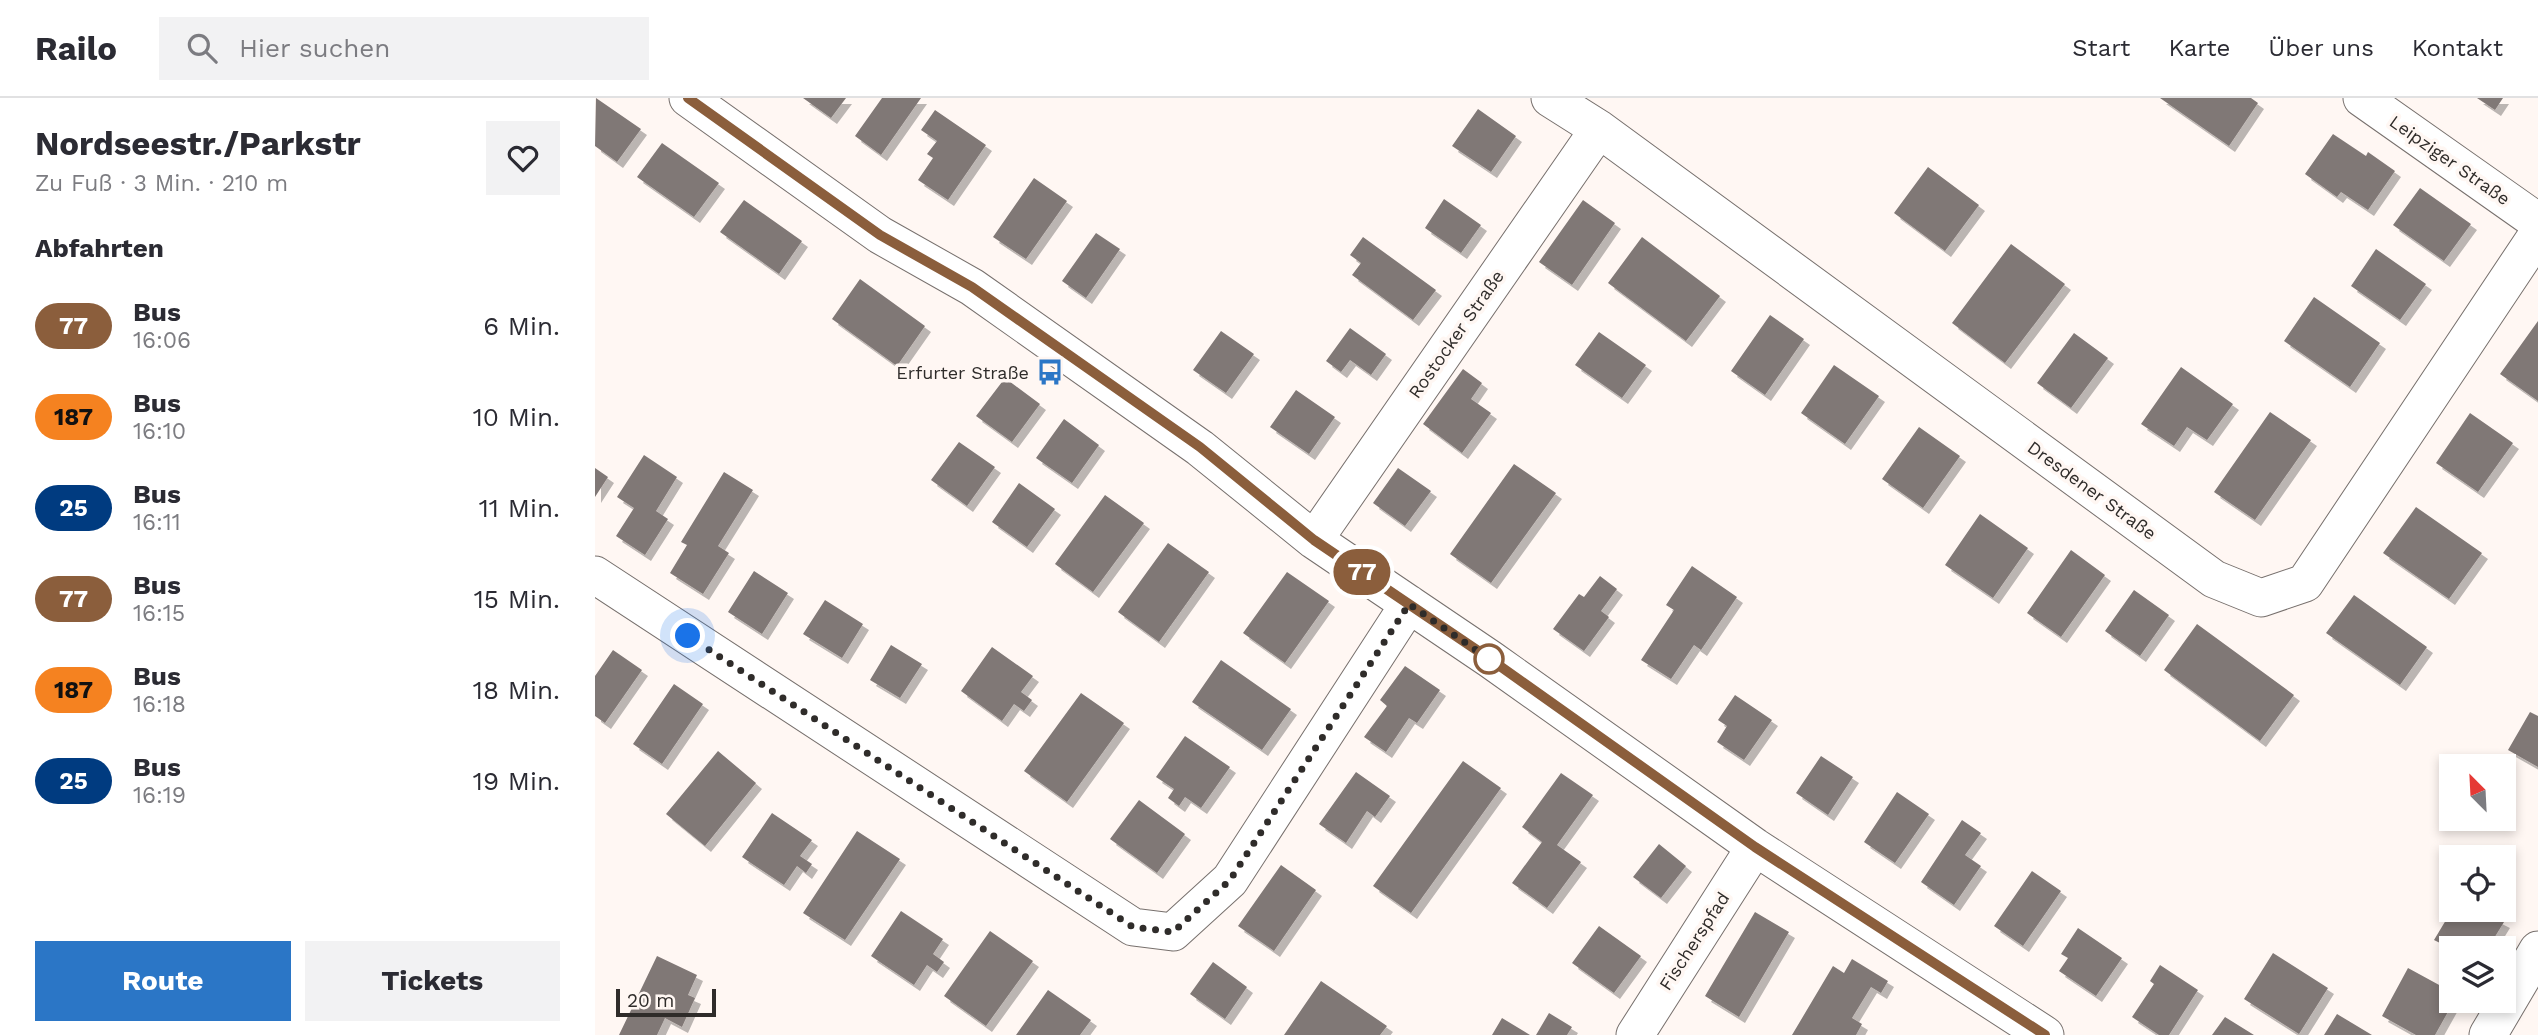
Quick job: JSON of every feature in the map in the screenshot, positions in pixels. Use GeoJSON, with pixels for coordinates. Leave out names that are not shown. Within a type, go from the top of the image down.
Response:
{"type":"FeatureCollection","features":[{"type":"Feature","properties":{"kind":"street"},"geometry":{"type":"LineString","coordinates":[[688,98],[880,235],[972,287],[1200,447],[1314,540],[1755,847],[2045,1035]]}},
{"type":"Feature","properties":{"kind":"street","name":"Dresdener Straße"},"geometry":{"type":"LineString","coordinates":[[1550,98],[1599,129],[2214,579],[2261,598],[2305,583],[2538,234]]}},
{"type":"Feature","properties":{"kind":"street","name":"Leipziger Straße"},"geometry":{"type":"LineString","coordinates":[[2362,98],[2538,222]]}},
{"type":"Feature","properties":{"kind":"street","name":"Rostocker Straße"},"geometry":{"type":"LineString","coordinates":[[1314,540],[1599,129]]}},
{"type":"Feature","properties":{"kind":"street"},"geometry":{"type":"LineString","coordinates":[[595,575],[1133,927],[1173,932],[1230,880],[1409,604]]}},
{"type":"Feature","properties":{"kind":"street","name":"Fischerspfad"},"geometry":{"type":"LineString","coordinates":[[1635,1035],[1755,847]]}},
{"type":"Feature","properties":{"kind":"street"},"geometry":{"type":"LineString","coordinates":[[2488,1035],[2538,950]]}},
{"type":"Feature","properties":{"kind":"building"},"geometry":{"type":"Polygon","coordinates":[[[596,98],[641,129],[617,162],[595,146],[596,98]]]}},
{"type":"Feature","properties":{"kind":"building"},"geometry":{"type":"Polygon","coordinates":[[[803,98],[846,98],[831,118],[803,98]]]}},
{"type":"Feature","properties":{"kind":"building"},"geometry":{"type":"Polygon","coordinates":[[[882,98],[921,98],[881,155],[855,136],[882,98]]]}},
{"type":"Feature","properties":{"kind":"building"},"geometry":{"type":"Polygon","coordinates":[[[2160,98],[2251,98],[2258,103],[2229,146],[2160,98]]]}},
{"type":"Feature","properties":{"kind":"building"},"geometry":{"type":"Polygon","coordinates":[[[2477,98],[2503,98],[2495,110],[2477,98]]]}},
{"type":"Feature","properties":{"kind":"building"},"geometry":{"type":"Polygon","coordinates":[[[1478,109],[1516,136],[1491,172],[1452,146],[1478,109]]]}},
{"type":"Feature","properties":{"kind":"building"},"geometry":{"type":"Polygon","coordinates":[[[935,110],[986,145],[948,200],[918,180],[933,158],[927,154],[937,141],[921,130],[935,110]]]}},
{"type":"Feature","properties":{"kind":"building"},"geometry":{"type":"Polygon","coordinates":[[[2333,134],[2366,156],[2368,152],[2395,171],[2368,210],[2341,192],[2337,197],[2305,174],[2333,134]]]}},
{"type":"Feature","properties":{"kind":"building"},"geometry":{"type":"Polygon","coordinates":[[[662,143],[719,183],[694,217],[637,177],[662,143]]]}},
{"type":"Feature","properties":{"kind":"building"},"geometry":{"type":"Polygon","coordinates":[[[1928,167],[1979,205],[1945,251],[1894,213],[1928,167]]]}},
{"type":"Feature","properties":{"kind":"building"},"geometry":{"type":"Polygon","coordinates":[[[1034,178],[1067,201],[1026,259],[993,237],[1034,178]]]}},
{"type":"Feature","properties":{"kind":"building"},"geometry":{"type":"Polygon","coordinates":[[[2420,188],[2471,224],[2444,261],[2393,225],[2420,188]]]}},
{"type":"Feature","properties":{"kind":"building"},"geometry":{"type":"Polygon","coordinates":[[[1444,199],[1481,225],[1461,253],[1425,228],[1444,199]]]}},
{"type":"Feature","properties":{"kind":"building"},"geometry":{"type":"Polygon","coordinates":[[[744,200],[802,241],[779,274],[720,232],[744,200]]]}},
{"type":"Feature","properties":{"kind":"building"},"geometry":{"type":"Polygon","coordinates":[[[1583,200],[1615,223],[1572,285],[1539,262],[1583,200]]]}},
{"type":"Feature","properties":{"kind":"building"},"geometry":{"type":"Polygon","coordinates":[[[1096,233],[1120,249],[1086,298],[1062,281],[1096,233]]]}},
{"type":"Feature","properties":{"kind":"building"},"geometry":{"type":"Polygon","coordinates":[[[1363,237],[1436,290],[1413,320],[1352,275],[1361,263],[1350,255],[1363,237]]]}},
{"type":"Feature","properties":{"kind":"building"},"geometry":{"type":"Polygon","coordinates":[[[1642,237],[1720,296],[1686,341],[1608,283],[1642,237]]]}},
{"type":"Feature","properties":{"kind":"building"},"geometry":{"type":"Polygon","coordinates":[[[2011,244],[2065,284],[2005,363],[1952,323],[2011,244]]]}},
{"type":"Feature","properties":{"kind":"building"},"geometry":{"type":"Polygon","coordinates":[[[2376,249],[2426,284],[2400,320],[2351,286],[2376,249]]]}},
{"type":"Feature","properties":{"kind":"building"},"geometry":{"type":"Polygon","coordinates":[[[860,279],[925,326],[897,366],[832,319],[860,279]]]}},
{"type":"Feature","properties":{"kind":"building"},"geometry":{"type":"Polygon","coordinates":[[[2314,297],[2380,343],[2350,387],[2284,341],[2314,297]]]}},
{"type":"Feature","properties":{"kind":"building"},"geometry":{"type":"Polygon","coordinates":[[[1770,315],[1804,339],[1765,395],[1731,371],[1770,315]]]}},
{"type":"Feature","properties":{"kind":"building"},"geometry":{"type":"Polygon","coordinates":[[[2538,321],[2538,401],[2500,374],[2538,321]]]}},
{"type":"Feature","properties":{"kind":"building"},"geometry":{"type":"Polygon","coordinates":[[[1350,328],[1386,354],[1371,375],[1350,360],[1341,372],[1326,361],[1350,328]]]}},
{"type":"Feature","properties":{"kind":"building"},"geometry":{"type":"Polygon","coordinates":[[[1221,331],[1254,354],[1226,393],[1193,370],[1221,331]]]}},
{"type":"Feature","properties":{"kind":"building"},"geometry":{"type":"Polygon","coordinates":[[[1599,332],[1646,365],[1622,398],[1575,365],[1599,332]]]}},
{"type":"Feature","properties":{"kind":"building"},"geometry":{"type":"Polygon","coordinates":[[[2074,333],[2108,358],[2071,408],[2037,383],[2074,333]]]}},
{"type":"Feature","properties":{"kind":"building"},"geometry":{"type":"Polygon","coordinates":[[[1834,365],[1879,396],[1845,444],[1801,413],[1834,365]]]}},
{"type":"Feature","properties":{"kind":"building"},"geometry":{"type":"Polygon","coordinates":[[[2181,367],[2233,404],[2207,440],[2187,427],[2174,446],[2141,424],[2181,367]]]}},
{"type":"Feature","properties":{"kind":"building"},"geometry":{"type":"Polygon","coordinates":[[[1463,369],[1482,383],[1471,399],[1491,413],[1462,453],[1423,424],[1463,369]]]}},
{"type":"Feature","properties":{"kind":"building"},"geometry":{"type":"Polygon","coordinates":[[[1005,378],[1040,404],[1012,442],[976,416],[1005,378]]]}},
{"type":"Feature","properties":{"kind":"building"},"geometry":{"type":"Polygon","coordinates":[[[1296,390],[1335,417],[1309,454],[1270,427],[1296,390]]]}},
{"type":"Feature","properties":{"kind":"building"},"geometry":{"type":"Polygon","coordinates":[[[2270,412],[2311,440],[2255,520],[2214,492],[2270,412]]]}},
{"type":"Feature","properties":{"kind":"building"},"geometry":{"type":"Polygon","coordinates":[[[2470,413],[2513,443],[2478,492],[2436,463],[2470,413]]]}},
{"type":"Feature","properties":{"kind":"building"},"geometry":{"type":"Polygon","coordinates":[[[1064,419],[1099,445],[1072,483],[1036,458],[1064,419]]]}},
{"type":"Feature","properties":{"kind":"building"},"geometry":{"type":"Polygon","coordinates":[[[1919,427],[1960,456],[1923,508],[1882,479],[1919,427]]]}},
{"type":"Feature","properties":{"kind":"building"},"geometry":{"type":"Polygon","coordinates":[[[959,442],[995,467],[967,506],[931,480],[959,442]]]}},
{"type":"Feature","properties":{"kind":"building"},"geometry":{"type":"Polygon","coordinates":[[[644,455],[677,477],[656,511],[668,519],[645,555],[616,536],[634,508],[617,497],[644,455]]]}},
{"type":"Feature","properties":{"kind":"building"},"geometry":{"type":"Polygon","coordinates":[[[1514,464],[1556,493],[1491,583],[1450,554],[1514,464]]]}},
{"type":"Feature","properties":{"kind":"building"},"geometry":{"type":"Polygon","coordinates":[[[595,468],[608,477],[595,497],[595,468]]]}},
{"type":"Feature","properties":{"kind":"building"},"geometry":{"type":"Polygon","coordinates":[[[1398,468],[1431,491],[1405,526],[1373,503],[1398,468]]]}},
{"type":"Feature","properties":{"kind":"building"},"geometry":{"type":"Polygon","coordinates":[[[724,472],[753,490],[718,546],[729,553],[703,594],[670,573],[687,545],[681,542],[724,472]]]}},
{"type":"Feature","properties":{"kind":"building"},"geometry":{"type":"Polygon","coordinates":[[[1019,483],[1055,509],[1027,547],[992,522],[1019,483]]]}},
{"type":"Feature","properties":{"kind":"building"},"geometry":{"type":"Polygon","coordinates":[[[1105,495],[1144,523],[1093,592],[1055,564],[1105,495]]]}},
{"type":"Feature","properties":{"kind":"building"},"geometry":{"type":"Polygon","coordinates":[[[2416,507],[2482,553],[2449,599],[2383,553],[2416,507]]]}},
{"type":"Feature","properties":{"kind":"building"},"geometry":{"type":"Polygon","coordinates":[[[1980,514],[2028,548],[1993,598],[1945,565],[1980,514]]]}},
{"type":"Feature","properties":{"kind":"building"},"geometry":{"type":"Polygon","coordinates":[[[1168,543],[1209,572],[1159,642],[1118,612],[1168,543]]]}},
{"type":"Feature","properties":{"kind":"building"},"geometry":{"type":"Polygon","coordinates":[[[2071,550],[2105,575],[2061,637],[2027,613],[2071,550]]]}},
{"type":"Feature","properties":{"kind":"building"},"geometry":{"type":"Polygon","coordinates":[[[1692,566],[1737,597],[1701,650],[1694,645],[1671,679],[1641,660],[1674,610],[1666,605],[1692,566]]]}},
{"type":"Feature","properties":{"kind":"building"},"geometry":{"type":"Polygon","coordinates":[[[754,571],[788,593],[762,634],[728,612],[754,571]]]}},
{"type":"Feature","properties":{"kind":"building"},"geometry":{"type":"Polygon","coordinates":[[[1287,572],[1329,601],[1285,663],[1243,633],[1287,572]]]}},
{"type":"Feature","properties":{"kind":"building"},"geometry":{"type":"Polygon","coordinates":[[[1600,576],[1617,589],[1601,611],[1609,617],[1584,651],[1553,629],[1579,594],[1584,597],[1600,576]]]}},
{"type":"Feature","properties":{"kind":"building"},"geometry":{"type":"Polygon","coordinates":[[[2134,590],[2169,615],[2140,656],[2105,631],[2134,590]]]}},
{"type":"Feature","properties":{"kind":"building"},"geometry":{"type":"Polygon","coordinates":[[[2354,595],[2427,647],[2400,685],[2326,633],[2354,595]]]}},
{"type":"Feature","properties":{"kind":"building"},"geometry":{"type":"Polygon","coordinates":[[[825,600],[863,624],[842,658],[803,634],[825,600]]]}},
{"type":"Feature","properties":{"kind":"building"},"geometry":{"type":"Polygon","coordinates":[[[2197,624],[2294,695],[2260,741],[2164,670],[2197,624]]]}},
{"type":"Feature","properties":{"kind":"building"},"geometry":{"type":"Polygon","coordinates":[[[891,645],[922,664],[900,698],[870,680],[891,645]]]}},
{"type":"Feature","properties":{"kind":"building"},"geometry":{"type":"Polygon","coordinates":[[[992,647],[1033,676],[1021,692],[1032,700],[1024,711],[1014,704],[1002,721],[961,691],[992,647]]]}},
{"type":"Feature","properties":{"kind":"building"},"geometry":{"type":"Polygon","coordinates":[[[613,650],[642,670],[605,723],[595,716],[595,676],[613,650]]]}},
{"type":"Feature","properties":{"kind":"building"},"geometry":{"type":"Polygon","coordinates":[[[1221,660],[1291,709],[1262,750],[1192,702],[1221,660]]]}},
{"type":"Feature","properties":{"kind":"building"},"geometry":{"type":"Polygon","coordinates":[[[1405,666],[1440,690],[1417,723],[1409,718],[1386,752],[1364,737],[1387,706],[1380,700],[1405,666]]]}},
{"type":"Feature","properties":{"kind":"building"},"geometry":{"type":"Polygon","coordinates":[[[674,684],[703,704],[662,764],[633,744],[674,684]]]}},
{"type":"Feature","properties":{"kind":"building"},"geometry":{"type":"Polygon","coordinates":[[[1081,693],[1124,723],[1067,802],[1024,771],[1081,693]]]}},
{"type":"Feature","properties":{"kind":"building"},"geometry":{"type":"Polygon","coordinates":[[[1735,695],[1772,720],[1744,760],[1717,742],[1727,726],[1718,720],[1735,695]]]}},
{"type":"Feature","properties":{"kind":"building"},"geometry":{"type":"Polygon","coordinates":[[[2530,712],[2538,716],[2538,767],[2508,750],[2530,712]]]}},
{"type":"Feature","properties":{"kind":"building"},"geometry":{"type":"Polygon","coordinates":[[[1185,736],[1230,767],[1201,808],[1185,797],[1179,806],[1168,798],[1174,789],[1156,777],[1185,736]]]}},
{"type":"Feature","properties":{"kind":"building"},"geometry":{"type":"Polygon","coordinates":[[[718,751],[756,783],[705,846],[666,814],[718,751]]]}},
{"type":"Feature","properties":{"kind":"building"},"geometry":{"type":"Polygon","coordinates":[[[1821,756],[1853,777],[1828,815],[1796,793],[1821,756]]]}},
{"type":"Feature","properties":{"kind":"building"},"geometry":{"type":"Polygon","coordinates":[[[1463,761],[1501,788],[1411,913],[1373,886],[1463,761]]]}},
{"type":"Feature","properties":{"kind":"building"},"geometry":{"type":"Polygon","coordinates":[[[1356,772],[1390,796],[1375,817],[1367,811],[1346,843],[1319,824],[1356,772]]]}},
{"type":"Feature","properties":{"kind":"building"},"geometry":{"type":"Polygon","coordinates":[[[1561,773],[1593,795],[1557,845],[1581,862],[1547,908],[1512,883],[1542,842],[1522,827],[1561,773]]]}},
{"type":"Feature","properties":{"kind":"building"},"geometry":{"type":"Polygon","coordinates":[[[1897,792],[1929,814],[1895,863],[1864,842],[1897,792]]]}},
{"type":"Feature","properties":{"kind":"building"},"geometry":{"type":"Polygon","coordinates":[[[1139,800],[1185,834],[1157,873],[1110,839],[1139,800]]]}},
{"type":"Feature","properties":{"kind":"building"},"geometry":{"type":"Polygon","coordinates":[[[772,813],[812,840],[800,856],[812,864],[806,873],[797,866],[784,885],[742,857],[772,813]]]}},
{"type":"Feature","properties":{"kind":"building"},"geometry":{"type":"Polygon","coordinates":[[[1962,820],[1981,833],[1965,855],[1981,866],[1954,905],[1921,882],[1962,820]]]}},
{"type":"Feature","properties":{"kind":"building"},"geometry":{"type":"Polygon","coordinates":[[[857,831],[900,859],[845,940],[803,913],[857,831]]]}},
{"type":"Feature","properties":{"kind":"building"},"geometry":{"type":"Polygon","coordinates":[[[1659,844],[1686,866],[1661,898],[1633,877],[1659,844]]]}},
{"type":"Feature","properties":{"kind":"building"},"geometry":{"type":"Polygon","coordinates":[[[1281,865],[1316,890],[1274,951],[1238,926],[1281,865]]]}},
{"type":"Feature","properties":{"kind":"building"},"geometry":{"type":"Polygon","coordinates":[[[2032,871],[2061,891],[2023,946],[1994,926],[2032,871]]]}},
{"type":"Feature","properties":{"kind":"building"},"geometry":{"type":"Polygon","coordinates":[[[901,911],[943,939],[933,954],[944,962],[937,972],[927,965],[914,985],[871,956],[901,911]]]}},
{"type":"Feature","properties":{"kind":"building"},"geometry":{"type":"Polygon","coordinates":[[[1755,912],[1789,932],[1739,1017],[1705,996],[1755,912]]]}},
{"type":"Feature","properties":{"kind":"building"},"geometry":{"type":"Polygon","coordinates":[[[2445,922],[2504,922],[2495,936],[2439,936],[2439,942],[2434,940],[2445,922]]]}},
{"type":"Feature","properties":{"kind":"building"},"geometry":{"type":"Polygon","coordinates":[[[1599,926],[1641,956],[1614,993],[1572,963],[1599,926]]]}},
{"type":"Feature","properties":{"kind":"building"},"geometry":{"type":"Polygon","coordinates":[[[2078,928],[2122,958],[2096,996],[2059,971],[2068,958],[2061,954],[2078,928]]]}},
{"type":"Feature","properties":{"kind":"building"},"geometry":{"type":"Polygon","coordinates":[[[990,931],[1033,961],[986,1026],[944,996],[990,931]]]}},
{"type":"Feature","properties":{"kind":"building"},"geometry":{"type":"Polygon","coordinates":[[[2273,953],[2328,988],[2299,1034],[2244,999],[2273,953]]]}},
{"type":"Feature","properties":{"kind":"building"},"geometry":{"type":"Polygon","coordinates":[[[657,956],[697,975],[688,995],[695,998],[682,1027],[665,1018],[657,1035],[619,1035],[657,956]]]}},
{"type":"Feature","properties":{"kind":"building"},"geometry":{"type":"Polygon","coordinates":[[[1852,959],[1888,981],[1881,993],[1871,987],[1852,1018],[1862,1024],[1856,1035],[1792,1035],[1833,966],[1844,973],[1852,959]]]}},
{"type":"Feature","properties":{"kind":"building"},"geometry":{"type":"Polygon","coordinates":[[[1213,962],[1247,987],[1225,1019],[1190,994],[1213,962]]]}},
{"type":"Feature","properties":{"kind":"building"},"geometry":{"type":"Polygon","coordinates":[[[2160,965],[2198,990],[2169,1035],[2159,1035],[2132,1017],[2154,984],[2150,981],[2160,965]]]}},
{"type":"Feature","properties":{"kind":"building"},"geometry":{"type":"Polygon","coordinates":[[[2408,968],[2439,985],[2439,1013],[2447,1013],[2435,1035],[2416,1035],[2382,1016],[2408,968]]]}},
{"type":"Feature","properties":{"kind":"building"},"geometry":{"type":"Polygon","coordinates":[[[1321,981],[1387,1026],[1380,1035],[1284,1035],[1321,981]]]}},
{"type":"Feature","properties":{"kind":"building"},"geometry":{"type":"Polygon","coordinates":[[[1048,990],[1091,1020],[1080,1035],[1016,1035],[1048,990]]]}},
{"type":"Feature","properties":{"kind":"building"},"geometry":{"type":"Polygon","coordinates":[[[1549,1013],[1572,1027],[1567,1035],[1536,1035],[1549,1013]]]}},
{"type":"Feature","properties":{"kind":"building"},"geometry":{"type":"Polygon","coordinates":[[[2337,1014],[2372,1035],[2324,1035],[2337,1014]]]}},
{"type":"Feature","properties":{"kind":"building"},"geometry":{"type":"Polygon","coordinates":[[[2225,1017],[2254,1035],[2212,1035],[2225,1017]]]}},
{"type":"Feature","properties":{"kind":"building"},"geometry":{"type":"Polygon","coordinates":[[[1502,1018],[1530,1035],[1492,1035],[1502,1018]]]}},
{"type":"Feature","properties":{"kind":"bus line","name":"77"},"geometry":{"type":"LineString","coordinates":[[688,98],[880,235],[972,287],[1200,447],[1314,540],[1490,659],[1755,847],[2045,1035]]}},
{"type":"Feature","properties":{"kind":"place","name":"Erfurter Straße"},"geometry":{"type":"Point","coordinates":[1050,372]}},
{"type":"Feature","properties":{"kind":"route"},"geometry":{"type":"LineString","coordinates":[[688,636],[1133,927],[1173,932],[1230,880],[1409,604],[1489,659]]}}]}
